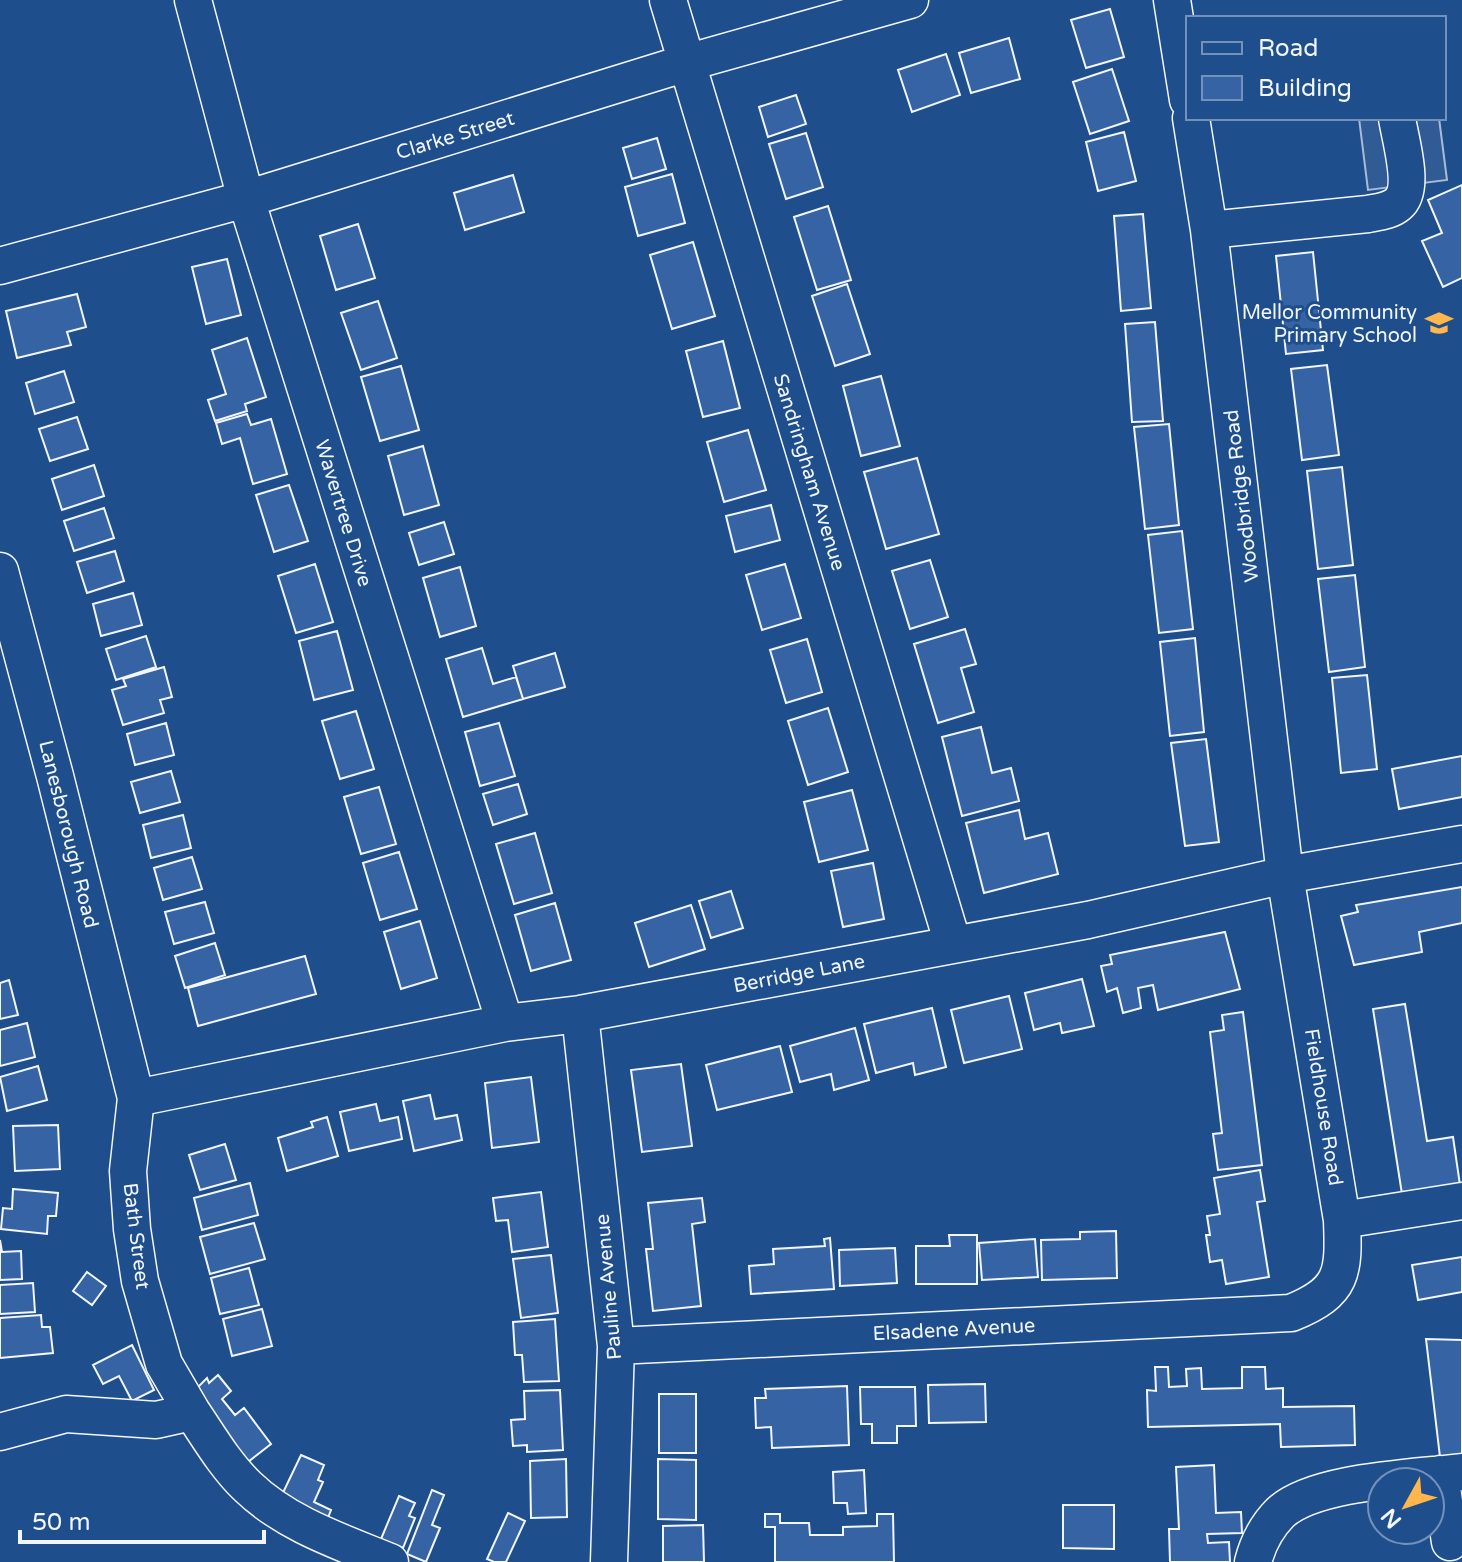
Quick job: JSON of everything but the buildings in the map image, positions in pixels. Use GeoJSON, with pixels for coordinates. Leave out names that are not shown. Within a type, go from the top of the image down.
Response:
{"type":"FeatureCollection","features":[{"type":"Feature","properties":{"kind":"street","name":"Wavertree Drive"},"geometry":{"type":"LineString","coordinates":[[193,0],[246,199],[505,1023]]}},
{"type":"Feature","properties":{"kind":"street","name":"Sandringham Avenue"},"geometry":{"type":"LineString","coordinates":[[668,0],[953,944]]}},
{"type":"Feature","properties":{"kind":"street","name":"Clarke Street"},"geometry":{"type":"LineString","coordinates":[[0,266],[246,199],[686,63],[910,0]]}},
{"type":"Feature","properties":{"kind":"street"},"geometry":{"type":"LineString","coordinates":[[1172,0],[1186,88]]}},
{"type":"Feature","properties":{"kind":"street","name":"Woodbridge Road"},"geometry":{"type":"LineString","coordinates":[[1191,120],[1209,230],[1285,875]]}},
{"type":"Feature","properties":{"kind":"street"},"geometry":{"type":"LineString","coordinates":[[1209,230],[1368,214],[1385,211],[1399,203],[1406,193],[1407,176],[1397,120]]}},
{"type":"Feature","properties":{"kind":"street","name":"Lanesborough Road"},"geometry":{"type":"LineString","coordinates":[[0,571],[136,1098]]}},
{"type":"Feature","properties":{"kind":"street","name":"Berridge Lane"},"geometry":{"type":"LineString","coordinates":[[136,1098],[505,1023],[580,1014],[1088,920],[1285,875],[1462,844]]}},
{"type":"Feature","properties":{"kind":"street","name":"Fieldhouse Road"},"geometry":{"type":"LineString","coordinates":[[1285,875],[1342,1220],[1344,1259],[1334,1287],[1316,1303],[1291,1313]]}},
{"type":"Feature","properties":{"kind":"street","name":"Pauline Avenue"},"geometry":{"type":"LineString","coordinates":[[580,1014],[616,1346],[609,1562]]}},
{"type":"Feature","properties":{"kind":"street","name":"Bath Street"},"geometry":{"type":"LineString","coordinates":[[136,1098],[128,1171],[132,1229],[140,1281],[164,1364],[219,1452],[247,1486],[288,1517],[390,1562]]}},
{"type":"Feature","properties":{"kind":"street"},"geometry":{"type":"LineString","coordinates":[[1342,1220],[1462,1201]]}},
{"type":"Feature","properties":{"kind":"street","name":"Elsadene Avenue"},"geometry":{"type":"LineString","coordinates":[[616,1346],[1291,1313]]}},
{"type":"Feature","properties":{"kind":"street"},"geometry":{"type":"LineString","coordinates":[[0,1432],[66,1414],[156,1420],[192,1412]]}},
{"type":"Feature","properties":{"kind":"street"},"geometry":{"type":"LineString","coordinates":[[1253,1562],[1259,1541],[1281,1512],[1306,1497],[1339,1488],[1451,1473],[1450,1542]]}},
{"type":"Feature","properties":{"kind":"shaded area"},"geometry":{"type":"Polygon","coordinates":[[[1359,120],[1439,120],[1447,180],[1368,190],[1359,120]]]}},
{"type":"Feature","properties":{"kind":"place","name":"Mellor Community Primary School"},"geometry":{"type":"Point","coordinates":[1439,323]}}]}
